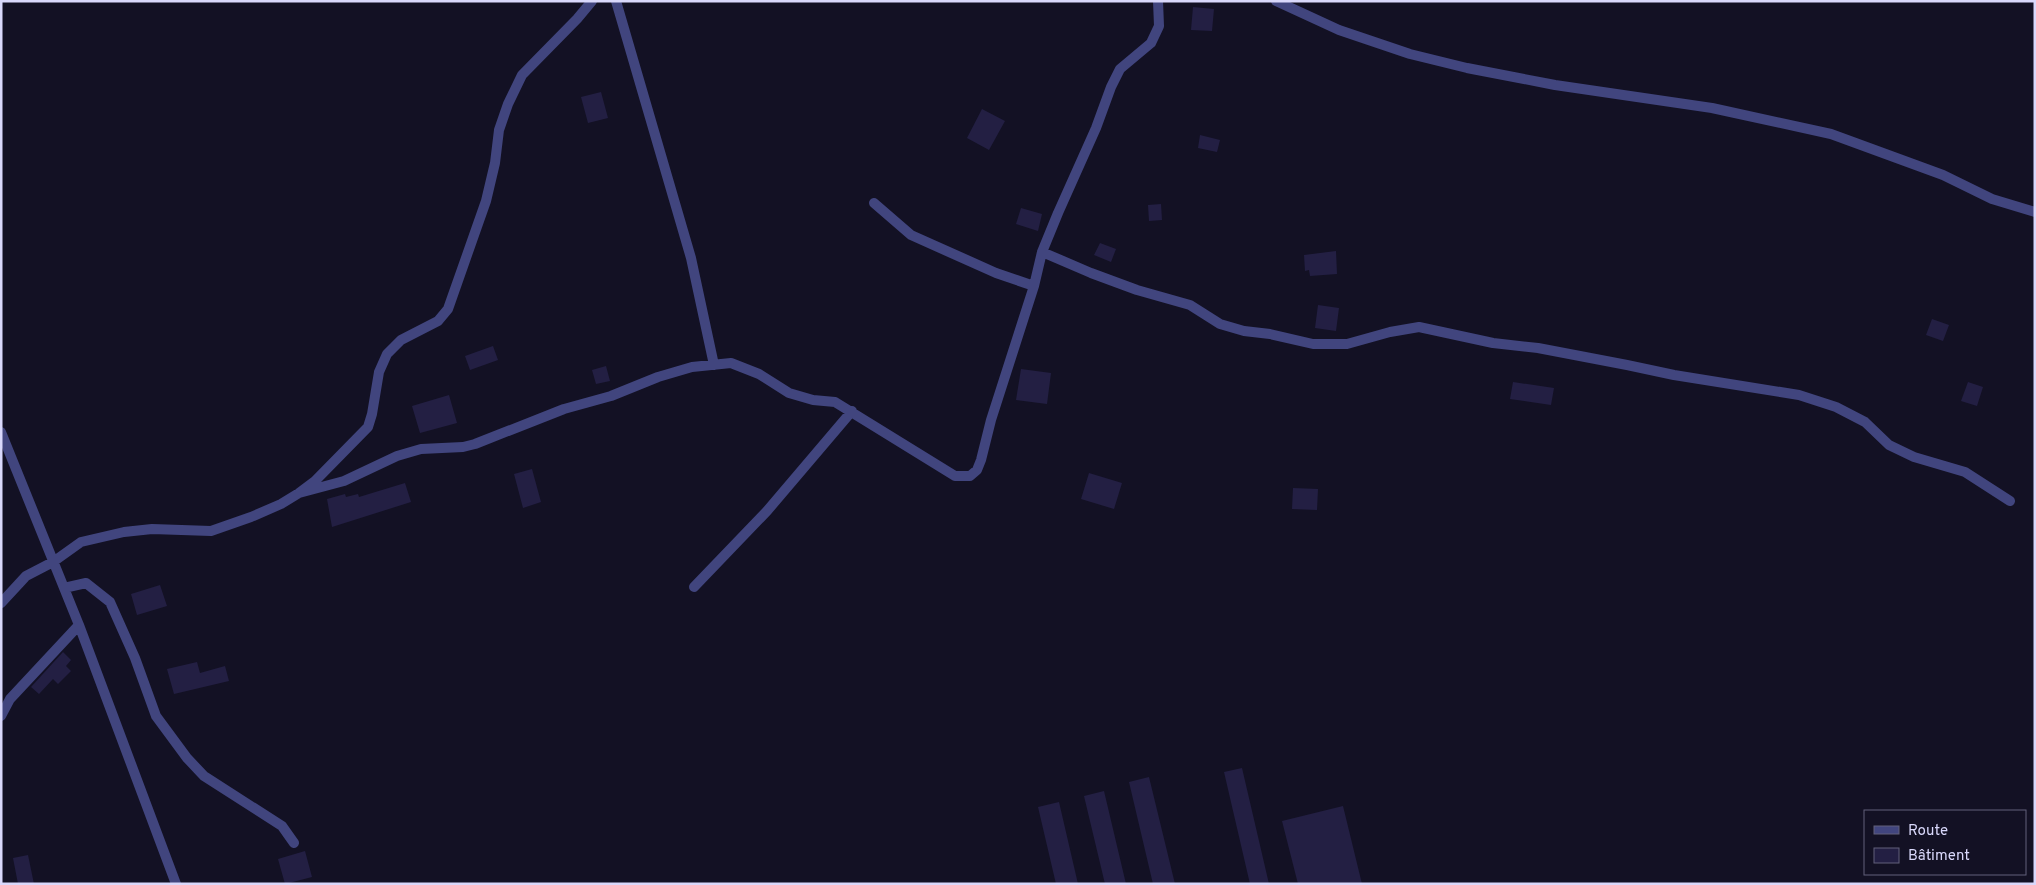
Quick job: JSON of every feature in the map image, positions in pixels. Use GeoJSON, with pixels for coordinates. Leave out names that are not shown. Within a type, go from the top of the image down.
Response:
{"type":"FeatureCollection","features":[{"type":"Feature","properties":{"kind":"street"},"geometry":{"type":"LineString","coordinates":[[1,603],[26,576],[53,562],[81,542],[124,532],[152,529],[211,531],[281,504],[315,482],[368,427],[379,372],[387,354],[401,340],[438,321],[448,309],[486,201],[495,162],[499,130],[508,104],[522,75],[592,1]]}},
{"type":"Feature","properties":{"kind":"street"},"geometry":{"type":"LineString","coordinates":[[616,1],[690,258],[714,364]]}},
{"type":"Feature","properties":{"kind":"street"},"geometry":{"type":"LineString","coordinates":[[299,493],[344,481],[398,456],[421,450],[463,447],[475,444],[564,409],[611,396],[658,377],[692,367],[731,363],[759,374],[789,393],[812,400],[835,402],[955,476],[970,476],[977,470],[981,460],[991,420],[1034,286],[1042,252],[1120,69],[1151,43],[1159,26],[1158,1]]}},
{"type":"Feature","properties":{"kind":"street"},"geometry":{"type":"LineString","coordinates":[[1276,1],[1339,30],[1410,54],[1448,64],[1556,85],[1712,108],[1831,134],[1943,176],[1992,199],[2035,212]]}},
{"type":"Feature","properties":{"kind":"street"},"geometry":{"type":"LineString","coordinates":[[874,203],[911,235],[996,273],[1034,286]]}},
{"type":"Feature","properties":{"kind":"street"},"geometry":{"type":"LineString","coordinates":[[1042,252],[1091,274],[1137,290],[1190,305],[1220,324],[1244,331],[1270,334],[1313,344],[1348,344],[1390,332],[1419,327],[1493,342],[1538,348],[1628,365],[1674,376],[1799,395],[1836,407],[1865,422],[1889,445],[1914,457],[1965,472],[2010,501]]}},
{"type":"Feature","properties":{"kind":"street"},"geometry":{"type":"LineString","coordinates":[[694,587],[767,511],[852,411]]}},
{"type":"Feature","properties":{"kind":"street"},"geometry":{"type":"LineString","coordinates":[[1,432],[79,625],[176,884]]}},
{"type":"Feature","properties":{"kind":"street"},"geometry":{"type":"LineString","coordinates":[[64,588],[86,583],[110,602],[135,658],[156,716],[187,758],[204,776],[257,808],[282,826],[294,843]]}},
{"type":"Feature","properties":{"kind":"street"},"geometry":{"type":"LineString","coordinates":[[1,716],[10,698],[79,625]]}},
{"type":"Feature","properties":{"kind":"building"},"geometry":{"type":"Polygon","coordinates":[[[1193,7],[1214,9],[1212,31],[1191,30],[1193,7]]]}},
{"type":"Feature","properties":{"kind":"building"},"geometry":{"type":"Polygon","coordinates":[[[601,92],[608,118],[588,123],[581,97],[601,92]]]}},
{"type":"Feature","properties":{"kind":"building"},"geometry":{"type":"Polygon","coordinates":[[[982,109],[1005,121],[989,150],[967,138],[982,109]]]}},
{"type":"Feature","properties":{"kind":"building"},"geometry":{"type":"Polygon","coordinates":[[[1200,135],[1220,140],[1217,152],[1198,148],[1200,135]]]}},
{"type":"Feature","properties":{"kind":"building"},"geometry":{"type":"Polygon","coordinates":[[[1161,204],[1162,220],[1149,221],[1148,205],[1161,204]]]}},
{"type":"Feature","properties":{"kind":"building"},"geometry":{"type":"Polygon","coordinates":[[[1021,208],[1042,214],[1038,231],[1016,224],[1021,208]]]}},
{"type":"Feature","properties":{"kind":"building"},"geometry":{"type":"Polygon","coordinates":[[[1100,243],[1116,249],[1111,262],[1094,255],[1100,243]]]}},
{"type":"Feature","properties":{"kind":"building"},"geometry":{"type":"Polygon","coordinates":[[[1336,251],[1337,274],[1310,276],[1309,270],[1305,271],[1304,255],[1336,251]]]}},
{"type":"Feature","properties":{"kind":"building"},"geometry":{"type":"Polygon","coordinates":[[[1318,305],[1339,308],[1336,331],[1315,328],[1318,305]]]}},
{"type":"Feature","properties":{"kind":"building"},"geometry":{"type":"Polygon","coordinates":[[[1932,319],[1949,325],[1943,341],[1926,335],[1932,319]]]}},
{"type":"Feature","properties":{"kind":"building"},"geometry":{"type":"Polygon","coordinates":[[[493,346],[498,360],[470,370],[465,356],[493,346]]]}},
{"type":"Feature","properties":{"kind":"building"},"geometry":{"type":"Polygon","coordinates":[[[606,366],[610,381],[596,384],[592,370],[606,366]]]}},
{"type":"Feature","properties":{"kind":"building"},"geometry":{"type":"Polygon","coordinates":[[[1021,369],[1051,373],[1047,404],[1016,400],[1021,369]]]}},
{"type":"Feature","properties":{"kind":"building"},"geometry":{"type":"Polygon","coordinates":[[[1513,382],[1554,388],[1551,405],[1510,399],[1513,382]]]}},
{"type":"Feature","properties":{"kind":"building"},"geometry":{"type":"Polygon","coordinates":[[[1968,382],[1983,387],[1977,406],[1961,401],[1968,382]]]}},
{"type":"Feature","properties":{"kind":"building"},"geometry":{"type":"Polygon","coordinates":[[[449,395],[457,423],[420,433],[412,406],[449,395]]]}},
{"type":"Feature","properties":{"kind":"building"},"geometry":{"type":"Polygon","coordinates":[[[532,469],[541,502],[523,508],[514,474],[532,469]]]}},
{"type":"Feature","properties":{"kind":"building"},"geometry":{"type":"Polygon","coordinates":[[[1089,473],[1122,483],[1114,509],[1081,499],[1089,473]]]}},
{"type":"Feature","properties":{"kind":"building"},"geometry":{"type":"Polygon","coordinates":[[[405,483],[411,502],[332,527],[327,499],[345,494],[346,497],[358,494],[359,497],[405,483]]]}},
{"type":"Feature","properties":{"kind":"building"},"geometry":{"type":"Polygon","coordinates":[[[1293,488],[1318,489],[1317,510],[1292,509],[1293,488]]]}},
{"type":"Feature","properties":{"kind":"building"},"geometry":{"type":"Polygon","coordinates":[[[160,585],[167,606],[137,615],[131,594],[160,585]]]}},
{"type":"Feature","properties":{"kind":"building"},"geometry":{"type":"Polygon","coordinates":[[[63,652],[71,660],[66,666],[71,671],[58,684],[53,679],[39,694],[31,687],[63,652]]]}},
{"type":"Feature","properties":{"kind":"building"},"geometry":{"type":"Polygon","coordinates":[[[197,662],[200,673],[225,666],[229,681],[174,694],[167,669],[197,662]]]}},
{"type":"Feature","properties":{"kind":"building"},"geometry":{"type":"Polygon","coordinates":[[[1242,768],[1269,884],[1250,884],[1224,772],[1242,768]]]}},
{"type":"Feature","properties":{"kind":"building"},"geometry":{"type":"Polygon","coordinates":[[[1149,777],[1175,884],[1153,884],[1129,782],[1149,777]]]}},
{"type":"Feature","properties":{"kind":"building"},"geometry":{"type":"Polygon","coordinates":[[[1104,791],[1126,884],[1105,884],[1084,796],[1104,791]]]}},
{"type":"Feature","properties":{"kind":"building"},"geometry":{"type":"Polygon","coordinates":[[[1059,802],[1078,884],[1056,884],[1038,807],[1059,802]]]}},
{"type":"Feature","properties":{"kind":"building"},"geometry":{"type":"Polygon","coordinates":[[[1343,806],[1362,884],[1298,884],[1282,821],[1343,806]]]}},
{"type":"Feature","properties":{"kind":"building"},"geometry":{"type":"Polygon","coordinates":[[[305,851],[312,877],[285,884],[278,859],[305,851]]]}},
{"type":"Feature","properties":{"kind":"building"},"geometry":{"type":"Polygon","coordinates":[[[28,855],[34,884],[18,884],[13,858],[28,855]]]}}]}
